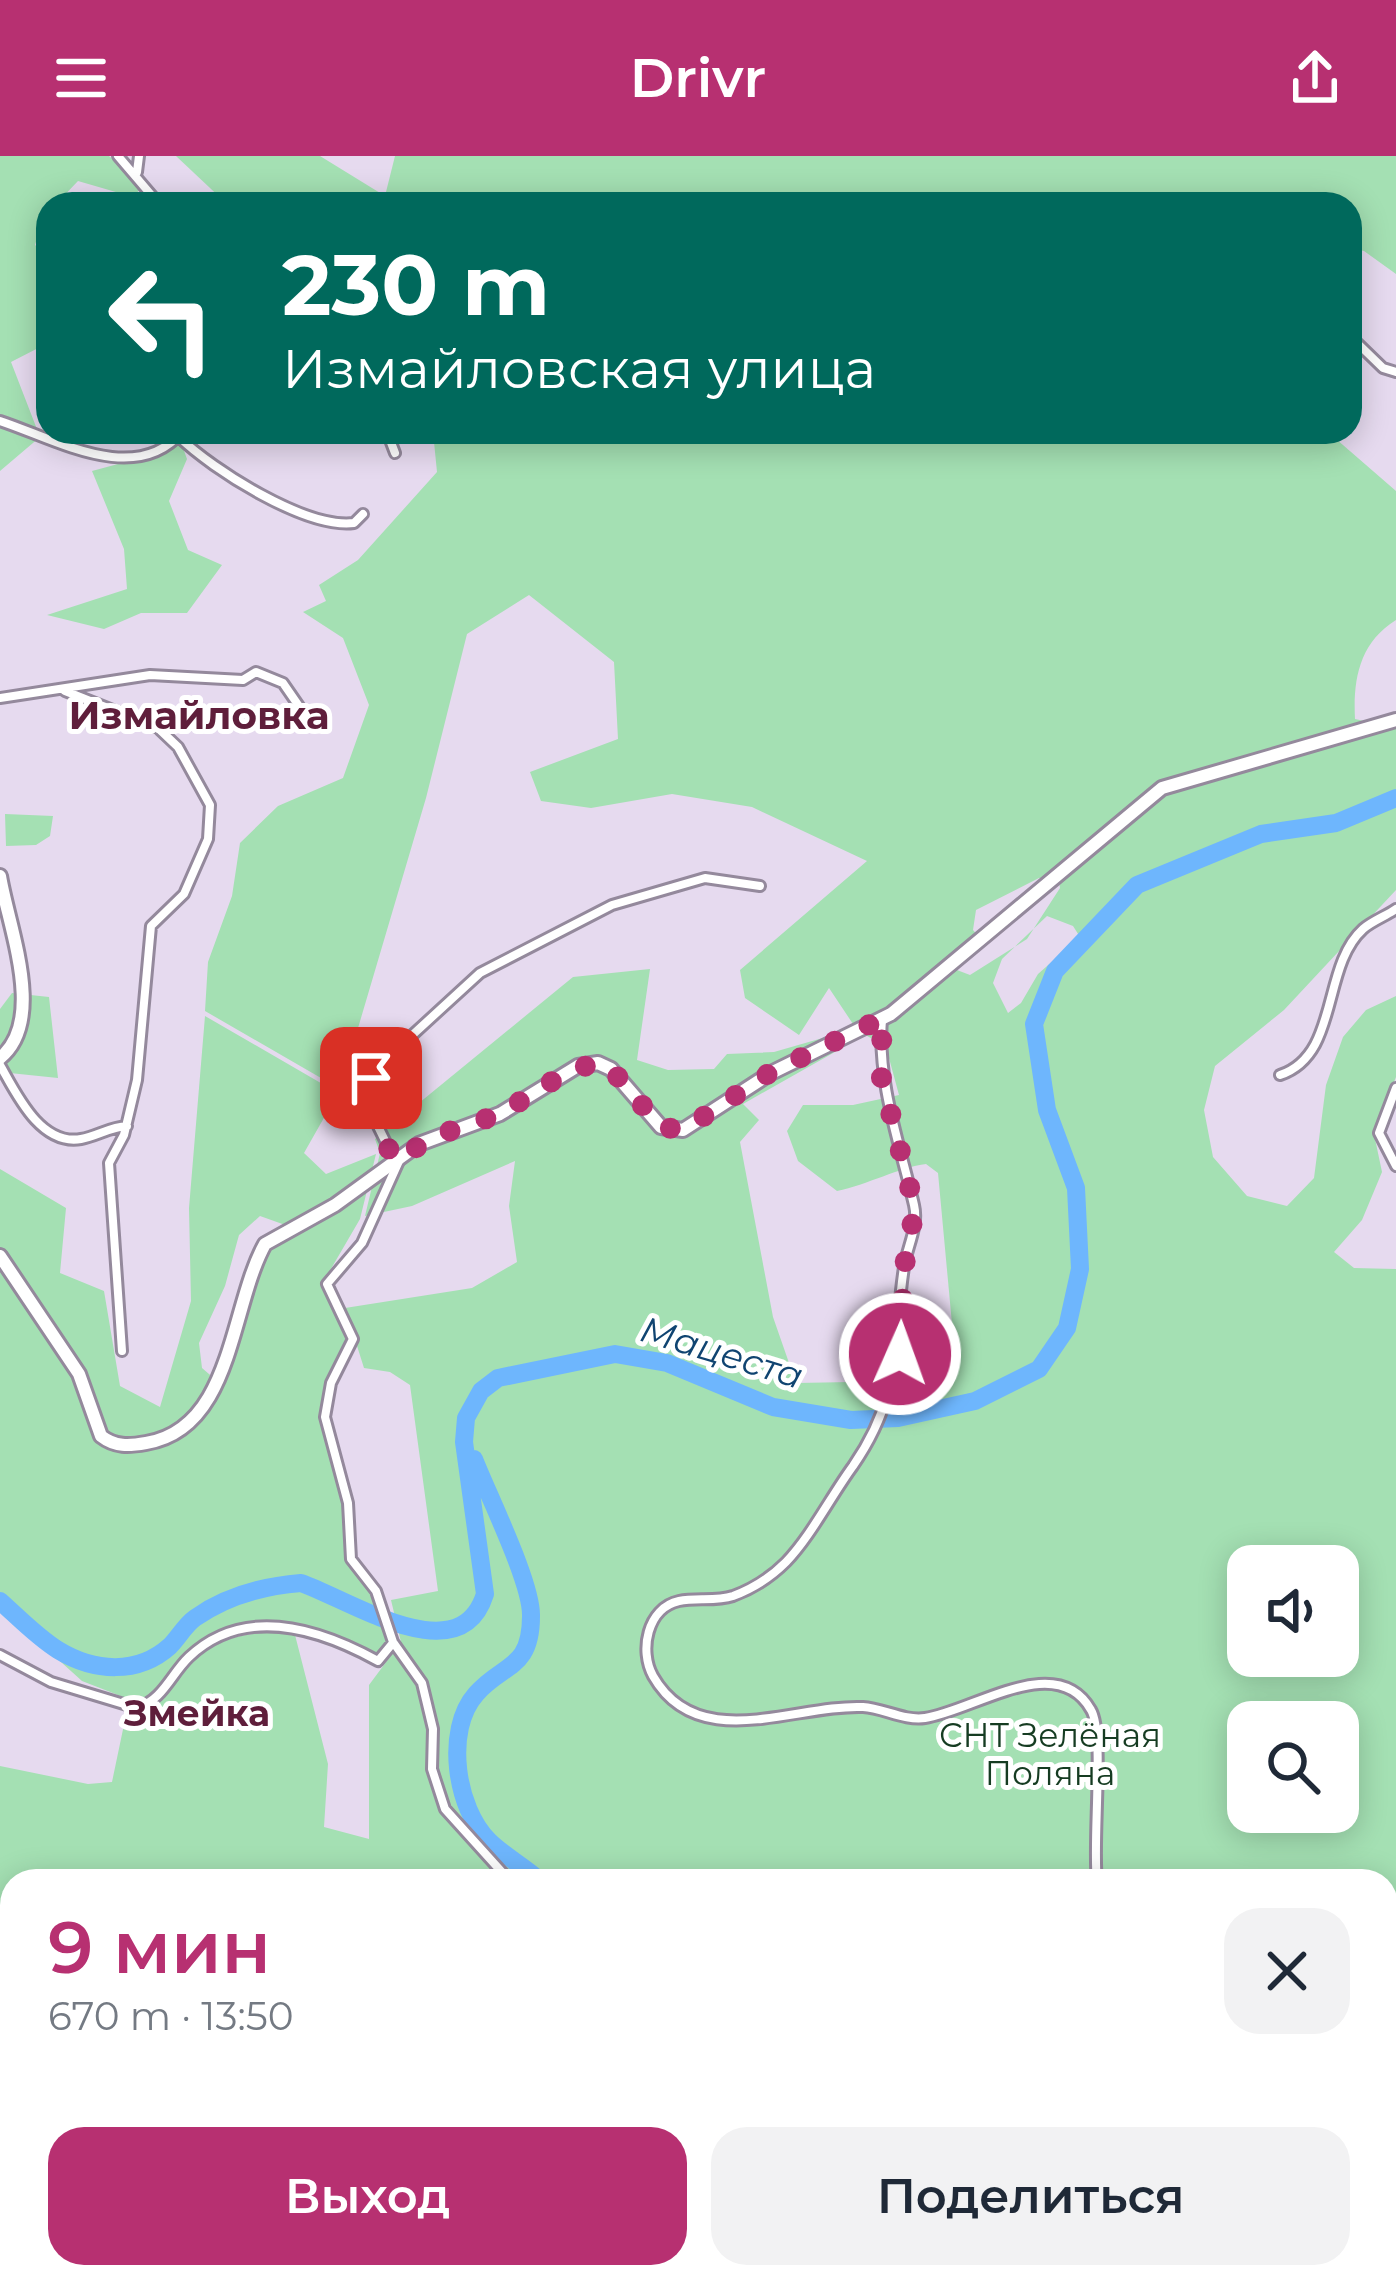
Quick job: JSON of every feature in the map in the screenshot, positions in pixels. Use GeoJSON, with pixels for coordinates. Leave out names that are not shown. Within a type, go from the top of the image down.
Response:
{"type":"FeatureCollection","features":[{"type":"Feature","properties":{"kind":"street"},"geometry":{"type":"LineString","coordinates":[[118,156],[150,192]]}},
{"type":"Feature","properties":{"kind":"street"},"geometry":{"type":"LineString","coordinates":[[136,174],[140,156]]}},
{"type":"Feature","properties":{"kind":"street"},"geometry":{"type":"LineString","coordinates":[[1362,348],[1383,368],[1396,372]]}},
{"type":"Feature","properties":{"kind":"street"},"geometry":{"type":"LineString","coordinates":[[0,421],[36,433]]}},
{"type":"Feature","properties":{"kind":"street"},"geometry":{"type":"LineString","coordinates":[[68,444],[116,460],[144,457],[166,444]]}},
{"type":"Feature","properties":{"kind":"street"},"geometry":{"type":"LineString","coordinates":[[192,444],[235,480],[328,522],[354,523],[363,514]]}},
{"type":"Feature","properties":{"kind":"street"},"geometry":{"type":"LineString","coordinates":[[392,444],[395,453]]}},
{"type":"Feature","properties":{"kind":"street"},"geometry":{"type":"LineString","coordinates":[[0,698],[150,675],[243,680],[256,673],[283,683],[303,712]]}},
{"type":"Feature","properties":{"kind":"street"},"geometry":{"type":"LineString","coordinates":[[65,691],[158,728],[178,747],[211,805],[208,839],[184,894],[151,926],[144,1038],[127,1126],[109,1163],[122,1351]]}},
{"type":"Feature","properties":{"kind":"street"},"geometry":{"type":"LineString","coordinates":[[0,1256],[79,1374],[101,1436],[118,1445],[155,1442],[193,1422],[210,1393],[265,1244],[335,1204],[398,1157],[441,1134],[500,1114],[570,1070],[598,1063],[611,1069],[661,1127],[683,1130],[771,1072],[883,1018],[1162,788],[1396,720]]}},
{"type":"Feature","properties":{"kind":"street"},"geometry":{"type":"LineString","coordinates":[[0,876],[22,993],[20,1028],[0,1061],[29,1112],[56,1135],[78,1140],[127,1126]]}},
{"type":"Feature","properties":{"kind":"street"},"geometry":{"type":"LineString","coordinates":[[398,1157],[368,1104],[366,1088],[384,1061],[480,973],[612,905],[705,878],[760,886]]}},
{"type":"Feature","properties":{"kind":"street"},"geometry":{"type":"LineString","coordinates":[[1280,1076],[1308,1056],[1319,1036],[1334,983],[1361,931],[1396,909]]}},
{"type":"Feature","properties":{"kind":"street"},"geometry":{"type":"LineString","coordinates":[[883,1018],[880,1072],[915,1222],[904,1268],[900,1354],[881,1414],[865,1448],[787,1562],[758,1585],[730,1597],[676,1602],[653,1620],[646,1645],[650,1671],[692,1713],[739,1722],[864,1707],[923,1718],[1020,1688],[1058,1685],[1076,1691],[1097,1722],[1095,1869]]}},
{"type":"Feature","properties":{"kind":"street"},"geometry":{"type":"LineString","coordinates":[[1396,1088],[1379,1133],[1396,1166]]}},
{"type":"Feature","properties":{"kind":"street"},"geometry":{"type":"LineString","coordinates":[[398,1157],[362,1243],[328,1284],[353,1339],[331,1384],[325,1418],[348,1503],[351,1559],[388,1615],[393,1642],[428,1701],[432,1769],[445,1809],[499,1869]]}},
{"type":"Feature","properties":{"kind":"street"},"geometry":{"type":"LineString","coordinates":[[0,1654],[51,1682],[137,1708],[158,1695],[198,1650],[236,1628],[315,1631],[378,1661],[393,1642]]}},
{"type":"Feature","properties":{"kind":"green space"},"geometry":{"type":"Polygon","coordinates":[[[0,156],[109,156],[143,186],[138,192],[116,192],[78,181],[67,192],[36,192],[36,349],[11,362],[36,427],[36,440],[0,471],[0,156]]]}},
{"type":"Feature","properties":{"kind":"green space"},"geometry":{"type":"Polygon","coordinates":[[[176,156],[320,156],[378,192],[214,192],[176,156]]]}},
{"type":"Feature","properties":{"kind":"green space"},"geometry":{"type":"Polygon","coordinates":[[[395,156],[1396,156],[1396,274],[1364,251],[1362,192],[386,192],[395,156]]]}},
{"type":"Feature","properties":{"kind":"green space"},"geometry":{"type":"Polygon","coordinates":[[[167,444],[182,444],[187,459],[169,501],[188,550],[222,565],[187,613],[141,613],[104,629],[47,615],[127,589],[124,549],[92,471],[144,457],[167,444]]]}},
{"type":"Feature","properties":{"kind":"green space","name":"СНТ Зелёная Поляна"},"geometry":{"type":"Polygon","coordinates":[[[434,444],[1342,444],[1396,491],[1396,620],[1366,651],[1357,677],[1355,719],[1396,728],[1396,890],[1284,1010],[1215,1066],[1204,1110],[1213,1157],[1247,1196],[1287,1206],[1314,1178],[1326,1085],[1343,1037],[1366,1010],[1396,996],[1396,1077],[1374,1134],[1382,1172],[1362,1220],[1334,1252],[1354,1268],[1396,1269],[1396,1869],[0,1869],[0,1766],[88,1784],[112,1782],[126,1715],[154,1709],[184,1671],[212,1647],[267,1632],[294,1631],[328,1764],[324,1827],[369,1839],[369,1685],[401,1642],[391,1600],[438,1591],[410,1385],[390,1372],[364,1368],[345,1308],[472,1288],[517,1262],[509,1206],[515,1161],[412,1206],[365,1216],[380,1153],[375,1139],[573,977],[650,969],[637,1060],[668,1070],[714,1069],[727,1054],[774,1052],[833,1035],[842,1048],[743,1104],[759,1120],[740,1142],[773,1317],[796,1383],[908,1381],[955,1356],[938,1173],[926,1164],[837,1191],[798,1161],[787,1131],[803,1105],[853,1105],[899,1095],[886,1047],[857,1030],[829,988],[799,1035],[745,998],[740,970],[867,861],[752,807],[672,794],[591,808],[541,801],[530,772],[618,739],[614,662],[529,595],[467,634],[426,798],[340,1089],[205,1011],[208,962],[232,896],[240,843],[278,806],[343,778],[369,705],[343,638],[303,612],[326,601],[319,585],[358,560],[437,472],[434,444]],[[1058,876],[949,967],[970,975],[1015,947],[1002,959],[993,983],[1008,1013],[1021,1003],[1038,974],[1080,937],[1073,926],[1047,916],[1034,929],[1060,888],[1058,876]],[[1039,878],[976,910],[973,930],[980,938],[1048,879],[1039,878]]]}},
{"type":"Feature","properties":{"kind":"green space"},"geometry":{"type":"Polygon","coordinates":[[[5,814],[53,816],[50,836],[36,845],[6,846],[5,814]]]}},
{"type":"Feature","properties":{"kind":"green space"},"geometry":{"type":"Polygon","coordinates":[[[12,993],[49,997],[58,1078],[0,1072],[0,1009],[12,993]]]}},
{"type":"Feature","properties":{"kind":"green space"},"geometry":{"type":"Polygon","coordinates":[[[205,1016],[338,1093],[304,1153],[326,1174],[376,1154],[360,1219],[321,1286],[339,1308],[349,1337],[325,1411],[344,1471],[358,1573],[383,1613],[387,1643],[379,1656],[306,1626],[249,1624],[197,1649],[141,1704],[82,1681],[0,1607],[0,1169],[66,1208],[60,1273],[104,1291],[120,1386],[160,1407],[191,1301],[189,1208],[205,1016]],[[260,1216],[239,1235],[225,1286],[199,1343],[202,1368],[216,1380],[256,1260],[288,1226],[260,1216]]]}},
{"type":"Feature","properties":{"kind":"waterway","name":"Мацеста"},"geometry":{"type":"LineString","coordinates":[[0,1601],[58,1650],[86,1663],[116,1667],[157,1655],[191,1621],[219,1604],[287,1584],[301,1583],[403,1625],[453,1629],[472,1617],[485,1594],[464,1442],[466,1418],[481,1391],[498,1378],[615,1354],[667,1363],[773,1407],[851,1420],[898,1418],[975,1401],[1039,1369],[1067,1328],[1080,1269],[1076,1188],[1047,1110],[1034,1024],[1055,971],[1137,885],[1261,834],[1336,823],[1396,798]]}},
{"type":"Feature","properties":{"kind":"waterway"},"geometry":{"type":"LineString","coordinates":[[474,1459],[517,1561],[531,1616],[521,1656],[486,1684],[466,1709],[457,1748],[458,1769],[478,1827],[525,1869]]}},
{"type":"Feature","properties":{"kind":"district","name":"Измайловка"},"geometry":{"type":"Point","coordinates":[199,715]}},
{"type":"Feature","properties":{"kind":"district","name":"Змейка"},"geometry":{"type":"Point","coordinates":[197,1713]}},
{"type":"Feature","properties":{"kind":"route"},"geometry":{"type":"LineString","coordinates":[[371,1078],[366,1088],[368,1104],[394,1160],[441,1134],[500,1114],[578,1066],[598,1063],[611,1069],[661,1127],[683,1130],[771,1072],[883,1018],[880,1072],[915,1208],[904,1268],[900,1354]]}}]}
